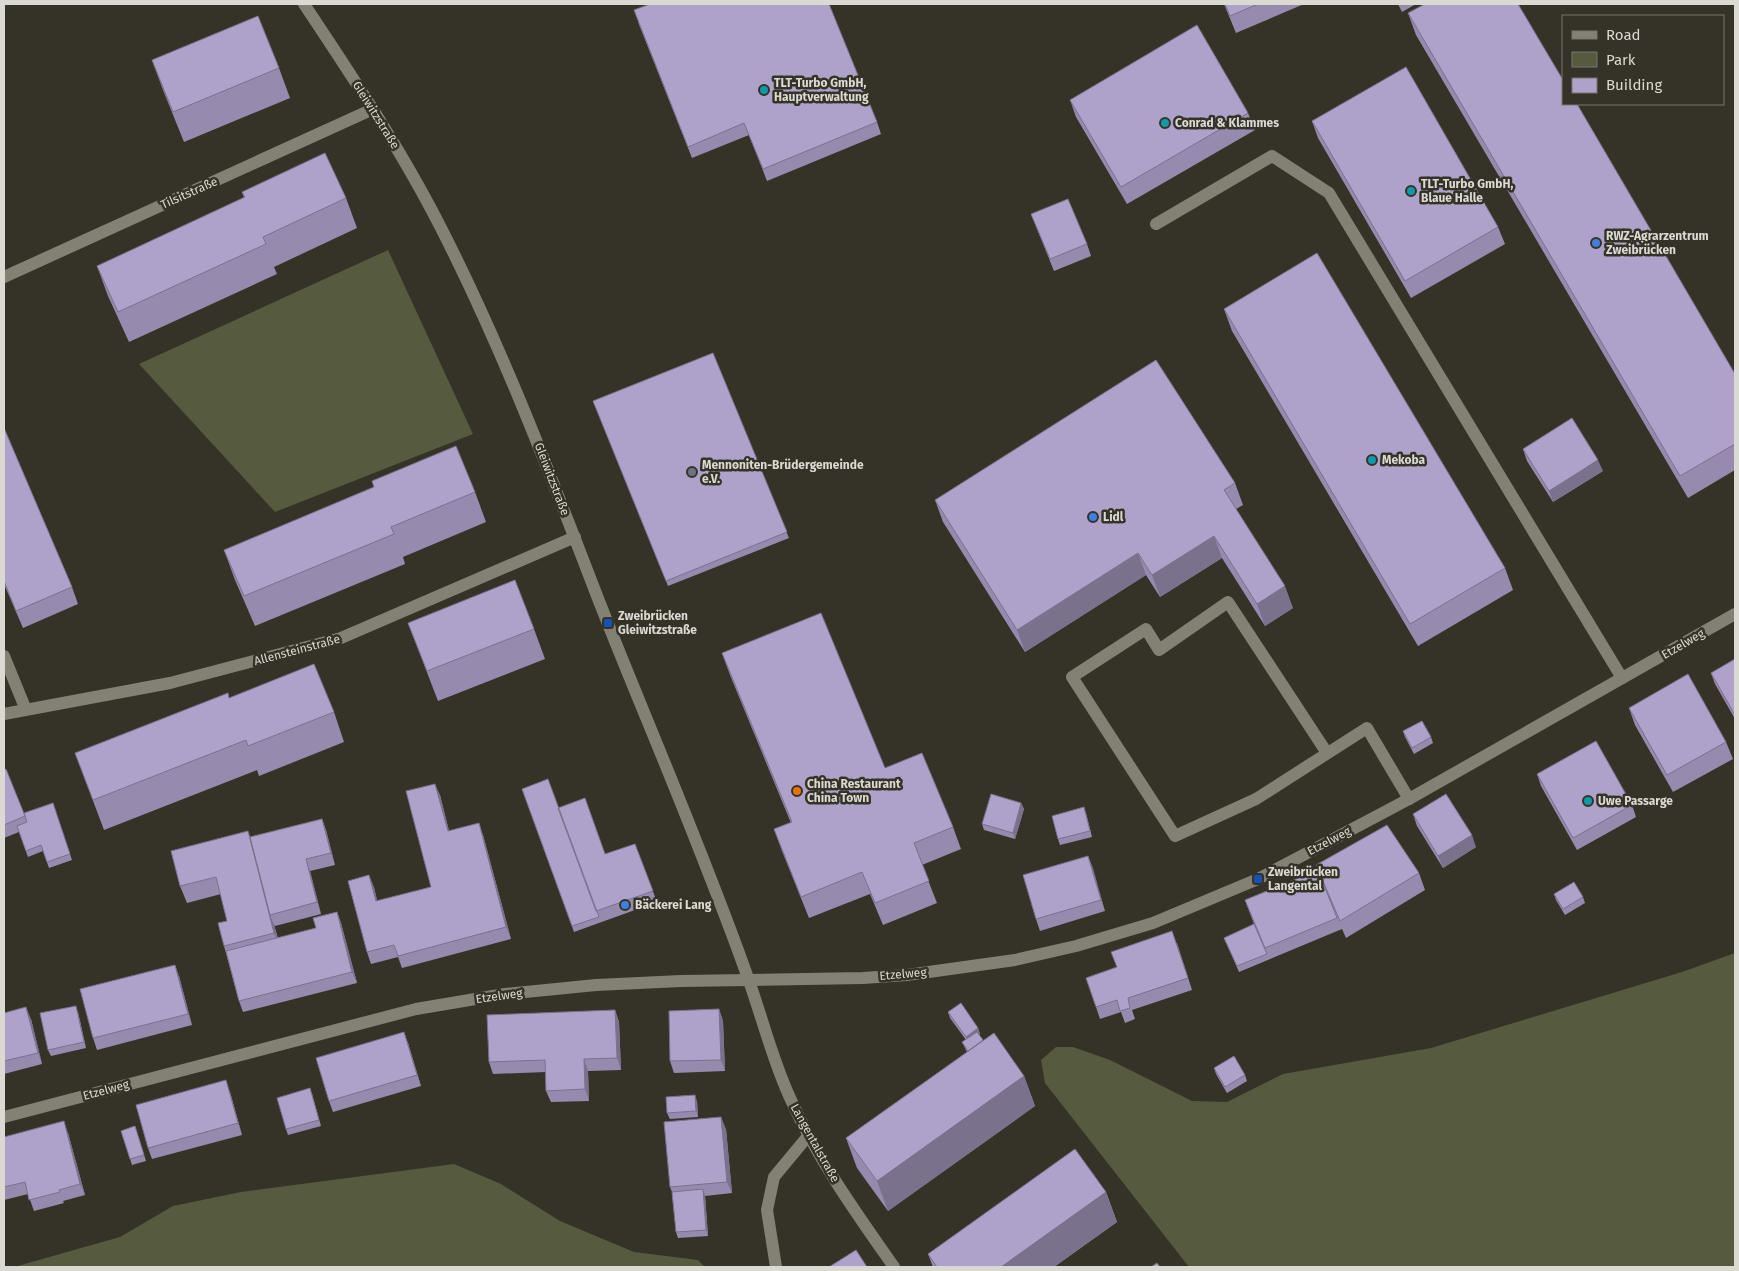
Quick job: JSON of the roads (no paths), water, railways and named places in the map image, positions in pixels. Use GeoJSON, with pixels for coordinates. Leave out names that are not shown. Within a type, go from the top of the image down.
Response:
{"type":"FeatureCollection","features":[{"type":"Feature","properties":{"kind":"street","name":"Gleiwitzstraße"},"geometry":{"type":"LineString","coordinates":[[304,4],[373,109],[411,172],[441,227],[485,319],[532,427],[695,838],[749,980]]}},
{"type":"Feature","properties":{"kind":"street","name":"Tilsitstraße"},"geometry":{"type":"LineString","coordinates":[[4,277],[373,109]]}},
{"type":"Feature","properties":{"kind":"street"},"geometry":{"type":"LineString","coordinates":[[1156,224],[1272,156],[1330,193],[1622,678]]}},
{"type":"Feature","properties":{"kind":"street","name":"Allensteinstraße"},"geometry":{"type":"LineString","coordinates":[[4,714],[170,683],[341,638],[575,537]]}},
{"type":"Feature","properties":{"kind":"street"},"geometry":{"type":"LineString","coordinates":[[1327,754],[1228,602],[1159,650],[1146,629],[1072,677],[1175,836],[1256,799],[1327,754],[1367,728],[1410,799]]}},
{"type":"Feature","properties":{"kind":"street","name":"Etzelweg"},"geometry":{"type":"LineString","coordinates":[[4,1117],[416,1009],[505,994],[596,985],[680,980],[863,978],[907,975],[1014,960],[1076,946],[1153,923],[1258,879],[1410,799],[1735,614]]}},
{"type":"Feature","properties":{"kind":"street"},"geometry":{"type":"LineString","coordinates":[[4,656],[26,710]]}},
{"type":"Feature","properties":{"kind":"street","name":"Langentalstraße"},"geometry":{"type":"LineString","coordinates":[[749,980],[789,1097],[808,1136],[851,1206],[894,1267]]}},
{"type":"Feature","properties":{"kind":"street"},"geometry":{"type":"LineString","coordinates":[[776,1267],[767,1210],[774,1177],[808,1136]]}},
{"type":"Feature","properties":{"kind":"place","name":"TLT-Turbo GmbH, Hauptverwaltung"},"geometry":{"type":"Point","coordinates":[764,90]}},
{"type":"Feature","properties":{"kind":"place","name":"Conrad & Klammes"},"geometry":{"type":"Point","coordinates":[1165,123]}},
{"type":"Feature","properties":{"kind":"place","name":"TLT-Turbo GmbH, Blaue Halle"},"geometry":{"type":"Point","coordinates":[1411,191]}},
{"type":"Feature","properties":{"kind":"place","name":"RWZ-Agrarzentrum Zweibrücken"},"geometry":{"type":"Point","coordinates":[1596,243]}},
{"type":"Feature","properties":{"kind":"place","name":"Mekoba"},"geometry":{"type":"Point","coordinates":[1372,460]}},
{"type":"Feature","properties":{"kind":"place","name":"Mennoniten-Brüdergemeinde e.V."},"geometry":{"type":"Point","coordinates":[692,472]}},
{"type":"Feature","properties":{"kind":"place","name":"Lidl"},"geometry":{"type":"Point","coordinates":[1093,517]}},
{"type":"Feature","properties":{"kind":"place","name":"Zweibrücken Gleiwitzstraße"},"geometry":{"type":"Point","coordinates":[608,623]}},
{"type":"Feature","properties":{"kind":"place","name":"China Restaurant China Town"},"geometry":{"type":"Point","coordinates":[797,791]}},
{"type":"Feature","properties":{"kind":"place","name":"Uwe Passarge"},"geometry":{"type":"Point","coordinates":[1588,801]}},
{"type":"Feature","properties":{"kind":"place","name":"Zweibrücken Langental"},"geometry":{"type":"Point","coordinates":[1258,879]}},
{"type":"Feature","properties":{"kind":"place","name":"Bäckerei Lang"},"geometry":{"type":"Point","coordinates":[625,905]}}]}
